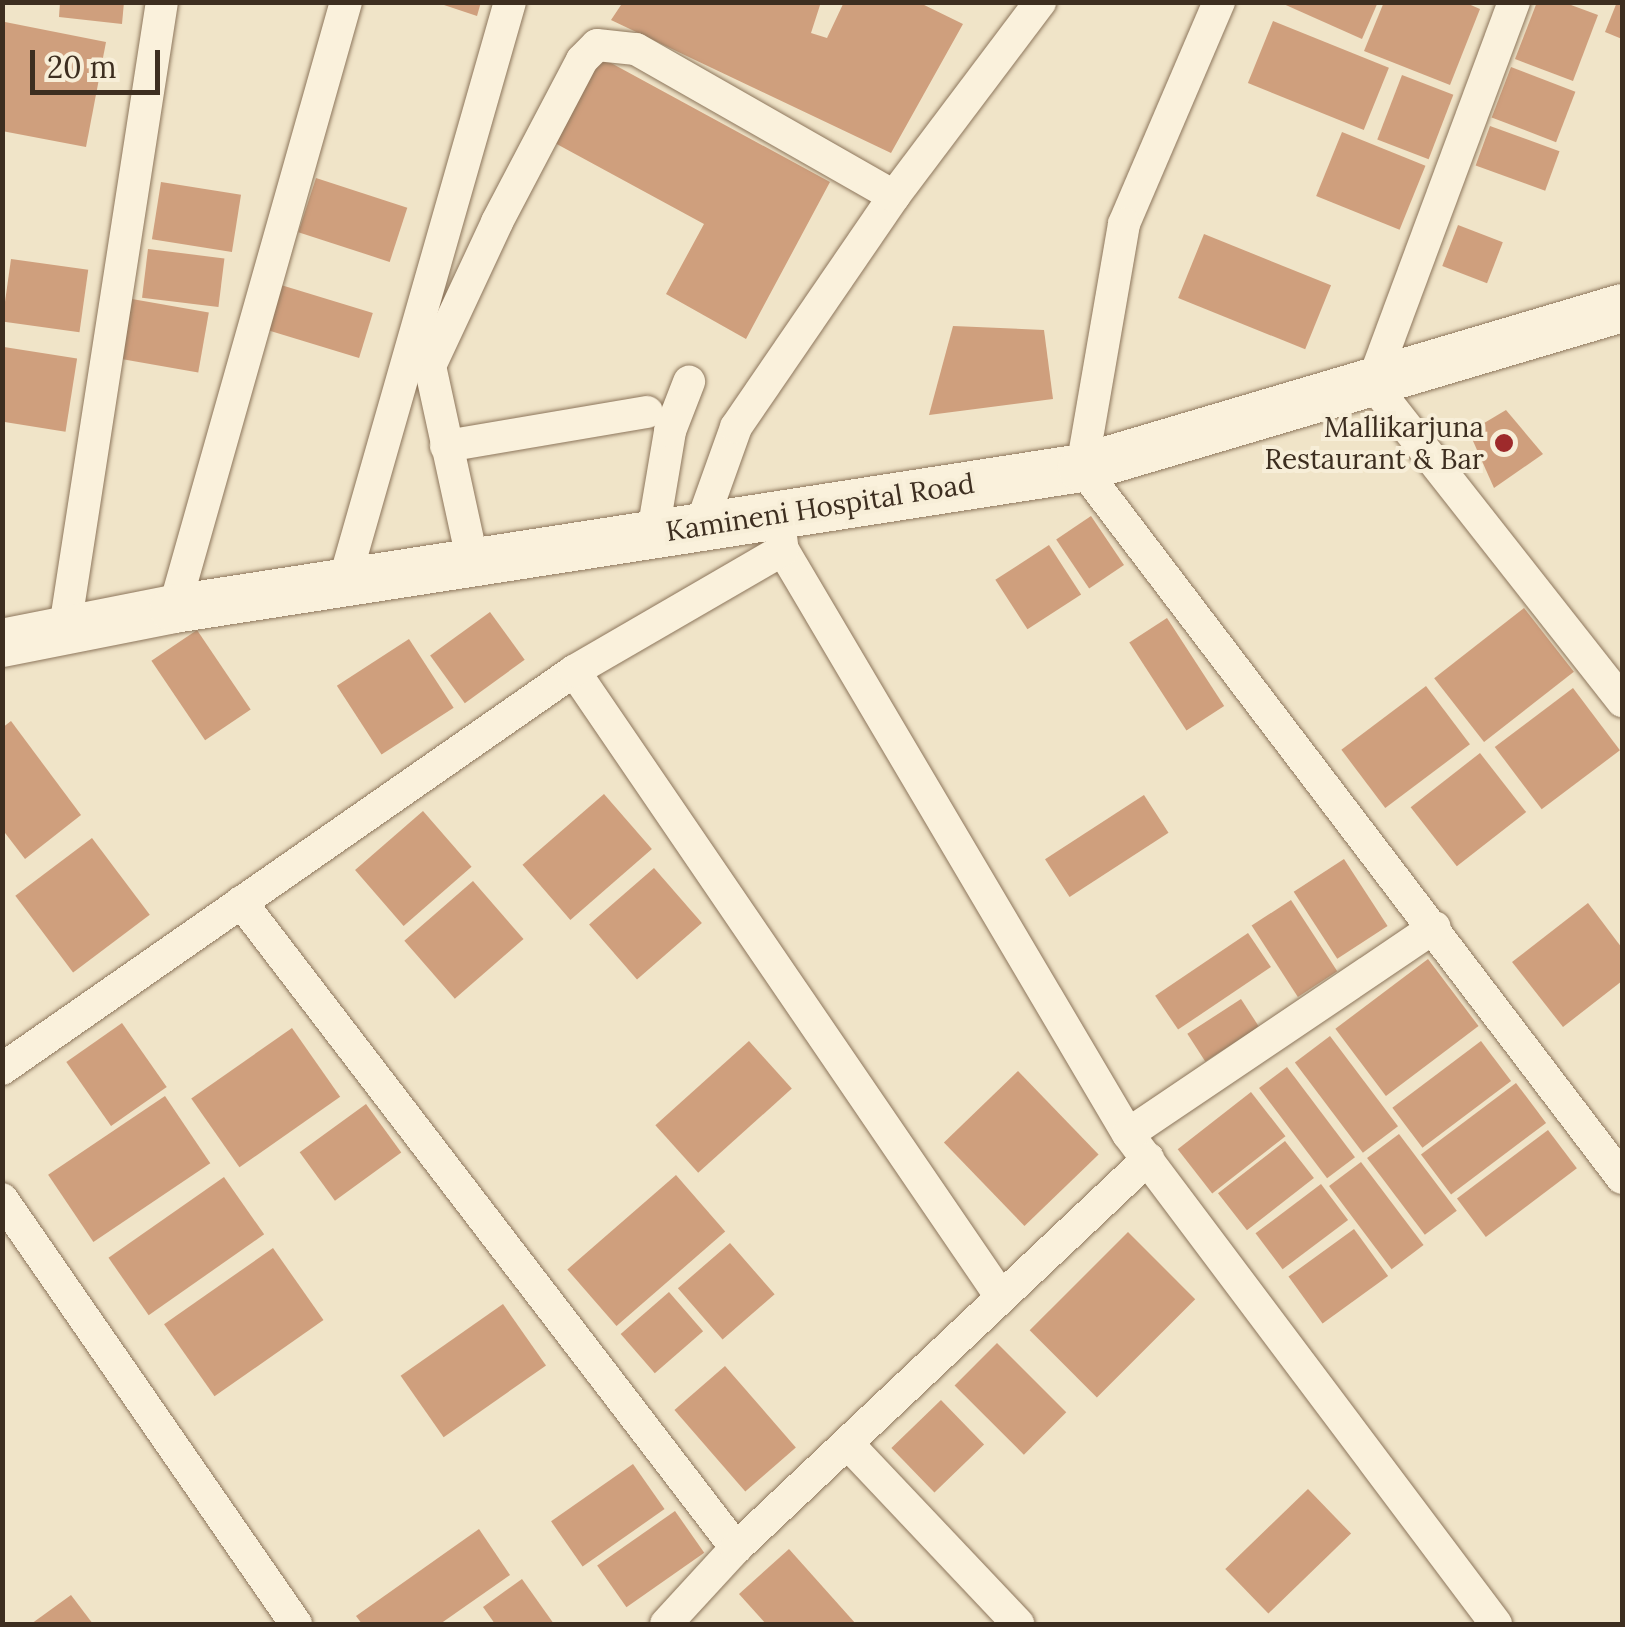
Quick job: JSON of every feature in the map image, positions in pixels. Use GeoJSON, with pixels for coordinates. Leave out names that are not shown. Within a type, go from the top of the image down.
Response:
{"type":"FeatureCollection","features":[{"type":"Feature","properties":{"kind":"street"},"geometry":{"type":"LineString","coordinates":[[64,634],[162,2]]}},
{"type":"Feature","properties":{"kind":"street"},"geometry":{"type":"LineString","coordinates":[[174,609],[346,2]]}},
{"type":"Feature","properties":{"kind":"street"},"geometry":{"type":"LineString","coordinates":[[344,582],[510,2]]}},
{"type":"Feature","properties":{"kind":"street"},"geometry":{"type":"LineString","coordinates":[[701,524],[736,426],[894,196],[1040,2]]}},
{"type":"Feature","properties":{"kind":"street"},"geometry":{"type":"LineString","coordinates":[[1219,2],[1124,224],[1082,468],[1622,1178]]}},
{"type":"Feature","properties":{"kind":"street"},"geometry":{"type":"LineString","coordinates":[[1514,2],[1372,383],[1622,701]]}},
{"type":"Feature","properties":{"kind":"street"},"geometry":{"type":"LineString","coordinates":[[473,563],[430,366],[497,222],[582,60],[597,45],[636,48],[894,196]]}},
{"type":"Feature","properties":{"kind":"street","name":"Kamineni Hospital Road"},"geometry":{"type":"LineString","coordinates":[[2,643],[64,634],[174,609],[701,524],[780,531],[1082,468],[1622,308]]}},
{"type":"Feature","properties":{"kind":"street"},"geometry":{"type":"LineString","coordinates":[[652,532],[670,431],[689,382]]}},
{"type":"Feature","properties":{"kind":"street"},"geometry":{"type":"LineString","coordinates":[[446,446],[647,412]]}},
{"type":"Feature","properties":{"kind":"street"},"geometry":{"type":"LineString","coordinates":[[2,1069],[780,531],[1138,1146],[1496,1624]]}},
{"type":"Feature","properties":{"kind":"street"},"geometry":{"type":"LineString","coordinates":[[574,671],[999,1294]]}},
{"type":"Feature","properties":{"kind":"street"},"geometry":{"type":"LineString","coordinates":[[241,902],[736,1548]]}},
{"type":"Feature","properties":{"kind":"street"},"geometry":{"type":"LineString","coordinates":[[666,1624],[736,1548],[999,1294],[1138,1146],[1435,928]]}},
{"type":"Feature","properties":{"kind":"street"},"geometry":{"type":"LineString","coordinates":[[2,1198],[296,1624]]}},
{"type":"Feature","properties":{"kind":"street"},"geometry":{"type":"LineString","coordinates":[[848,1444],[1018,1624]]}},
{"type":"Feature","properties":{"kind":"building"},"geometry":{"type":"Polygon","coordinates":[[[60,2],[124,2],[122,24],[59,17],[60,2]]]}},
{"type":"Feature","properties":{"kind":"building"},"geometry":{"type":"Polygon","coordinates":[[[435,2],[481,2],[477,16],[435,2]]]}},
{"type":"Feature","properties":{"kind":"building"},"geometry":{"type":"Polygon","coordinates":[[[623,2],[821,2],[811,33],[827,38],[844,2],[918,2],[963,24],[891,153],[611,20],[623,2]]]}},
{"type":"Feature","properties":{"kind":"building"},"geometry":{"type":"Polygon","coordinates":[[[1279,2],[1378,2],[1362,39],[1279,2]]]}},
{"type":"Feature","properties":{"kind":"building"},"geometry":{"type":"Polygon","coordinates":[[[1384,2],[1464,2],[1480,9],[1450,85],[1364,51],[1384,2]]]}},
{"type":"Feature","properties":{"kind":"building"},"geometry":{"type":"Polygon","coordinates":[[[1537,2],[1563,2],[1598,15],[1573,81],[1515,59],[1537,2]]]}},
{"type":"Feature","properties":{"kind":"building"},"geometry":{"type":"Polygon","coordinates":[[[1617,2],[1622,2],[1622,39],[1605,32],[1617,2]]]}},
{"type":"Feature","properties":{"kind":"building"},"geometry":{"type":"Polygon","coordinates":[[[1273,21],[1389,68],[1364,130],[1248,83],[1273,21]]]}},
{"type":"Feature","properties":{"kind":"building"},"geometry":{"type":"Polygon","coordinates":[[[5,22],[106,42],[86,147],[2,131],[5,22]]]}},
{"type":"Feature","properties":{"kind":"building"},"geometry":{"type":"Polygon","coordinates":[[[600,57],[830,182],[746,339],[666,294],[704,224],[553,142],[600,57]]]}},
{"type":"Feature","properties":{"kind":"building"},"geometry":{"type":"Polygon","coordinates":[[[1511,67],[1575,92],[1556,142],[1492,117],[1511,67]]]}},
{"type":"Feature","properties":{"kind":"building"},"geometry":{"type":"Polygon","coordinates":[[[1402,75],[1453,95],[1429,159],[1377,139],[1402,75]]]}},
{"type":"Feature","properties":{"kind":"building"},"geometry":{"type":"Polygon","coordinates":[[[1490,126],[1560,151],[1545,191],[1476,165],[1490,126]]]}},
{"type":"Feature","properties":{"kind":"building"},"geometry":{"type":"Polygon","coordinates":[[[1342,132],[1425,166],[1400,230],[1316,196],[1342,132]]]}},
{"type":"Feature","properties":{"kind":"building"},"geometry":{"type":"Polygon","coordinates":[[[316,178],[407,208],[390,262],[298,232],[316,178]]]}},
{"type":"Feature","properties":{"kind":"building"},"geometry":{"type":"Polygon","coordinates":[[[161,182],[241,195],[232,252],[152,239],[161,182]]]}},
{"type":"Feature","properties":{"kind":"building"},"geometry":{"type":"Polygon","coordinates":[[[1458,225],[1503,242],[1487,283],[1442,266],[1458,225]]]}},
{"type":"Feature","properties":{"kind":"building"},"geometry":{"type":"Polygon","coordinates":[[[1204,234],[1331,285],[1305,349],[1178,298],[1204,234]]]}},
{"type":"Feature","properties":{"kind":"building"},"geometry":{"type":"Polygon","coordinates":[[[148,249],[224,258],[218,307],[142,298],[148,249]]]}},
{"type":"Feature","properties":{"kind":"building"},"geometry":{"type":"Polygon","coordinates":[[[11,259],[88,270],[79,332],[2,321],[11,259]]]}},
{"type":"Feature","properties":{"kind":"building"},"geometry":{"type":"Polygon","coordinates":[[[281,285],[373,313],[359,358],[267,330],[281,285]]]}},
{"type":"Feature","properties":{"kind":"building"},"geometry":{"type":"Polygon","coordinates":[[[132,299],[209,313],[198,373],[121,359],[132,299]]]}},
{"type":"Feature","properties":{"kind":"building"},"geometry":{"type":"Polygon","coordinates":[[[953,326],[1044,330],[1053,399],[929,415],[953,326]]]}},
{"type":"Feature","properties":{"kind":"building"},"geometry":{"type":"Polygon","coordinates":[[[4,347],[77,359],[66,432],[2,422],[4,347]]]}},
{"type":"Feature","properties":{"kind":"building","name":"Mallikarjuna Restaurant & Bar"},"geometry":{"type":"Polygon","coordinates":[[[1506,410],[1543,454],[1494,488],[1469,432],[1506,410]]]}},
{"type":"Feature","properties":{"kind":"building"},"geometry":{"type":"Polygon","coordinates":[[[1091,516],[1124,565],[1089,588],[1056,539],[1091,516]]]}},
{"type":"Feature","properties":{"kind":"building"},"geometry":{"type":"Polygon","coordinates":[[[1049,545],[1081,594],[1027,629],[995,580],[1049,545]]]}},
{"type":"Feature","properties":{"kind":"building"},"geometry":{"type":"Polygon","coordinates":[[[1524,608],[1574,672],[1484,742],[1434,678],[1524,608]]]}},
{"type":"Feature","properties":{"kind":"building"},"geometry":{"type":"Polygon","coordinates":[[[490,612],[525,660],[465,703],[430,655],[490,612]]]}},
{"type":"Feature","properties":{"kind":"building"},"geometry":{"type":"Polygon","coordinates":[[[1167,618],[1224,706],[1186,731],[1129,643],[1167,618]]]}},
{"type":"Feature","properties":{"kind":"building"},"geometry":{"type":"Polygon","coordinates":[[[197,630],[251,710],[205,740],[151,661],[197,630]]]}},
{"type":"Feature","properties":{"kind":"building"},"geometry":{"type":"Polygon","coordinates":[[[409,639],[454,708],[382,755],[337,686],[409,639]]]}},
{"type":"Feature","properties":{"kind":"building"},"geometry":{"type":"Polygon","coordinates":[[[1426,686],[1470,744],[1385,808],[1341,750],[1426,686]]]}},
{"type":"Feature","properties":{"kind":"building"},"geometry":{"type":"Polygon","coordinates":[[[1573,688],[1620,750],[1542,809],[1495,747],[1573,688]]]}},
{"type":"Feature","properties":{"kind":"building"},"geometry":{"type":"Polygon","coordinates":[[[11,721],[81,815],[25,859],[2,829],[2,728],[11,721]]]}},
{"type":"Feature","properties":{"kind":"building"},"geometry":{"type":"Polygon","coordinates":[[[1480,753],[1526,812],[1457,866],[1411,807],[1480,753]]]}},
{"type":"Feature","properties":{"kind":"building"},"geometry":{"type":"Polygon","coordinates":[[[604,794],[652,849],[570,920],[522,865],[604,794]]]}},
{"type":"Feature","properties":{"kind":"building"},"geometry":{"type":"Polygon","coordinates":[[[1144,795],[1169,833],[1070,897],[1045,859],[1144,795]]]}},
{"type":"Feature","properties":{"kind":"building"},"geometry":{"type":"Polygon","coordinates":[[[423,811],[472,867],[404,926],[355,870],[423,811]]]}},
{"type":"Feature","properties":{"kind":"building"},"geometry":{"type":"Polygon","coordinates":[[[92,838],[150,915],[73,972],[15,896],[92,838]]]}},
{"type":"Feature","properties":{"kind":"building"},"geometry":{"type":"Polygon","coordinates":[[[1344,859],[1388,926],[1337,959],[1294,892],[1344,859]]]}},
{"type":"Feature","properties":{"kind":"building"},"geometry":{"type":"Polygon","coordinates":[[[654,868],[702,923],[637,980],[589,924],[654,868]]]}},
{"type":"Feature","properties":{"kind":"building"},"geometry":{"type":"Polygon","coordinates":[[[473,881],[524,939],[455,999],[404,941],[473,881]]]}},
{"type":"Feature","properties":{"kind":"building"},"geometry":{"type":"Polygon","coordinates":[[[1291,900],[1337,971],[1298,997],[1252,926],[1291,900]]]}},
{"type":"Feature","properties":{"kind":"building"},"geometry":{"type":"Polygon","coordinates":[[[1588,903],[1622,948],[1622,981],[1563,1027],[1512,962],[1588,903]]]}},
{"type":"Feature","properties":{"kind":"building"},"geometry":{"type":"Polygon","coordinates":[[[1248,933],[1271,967],[1178,1030],[1155,996],[1248,933]]]}},
{"type":"Feature","properties":{"kind":"building"},"geometry":{"type":"Polygon","coordinates":[[[1428,959],[1479,1026],[1386,1096],[1335,1029],[1428,959]]]}},
{"type":"Feature","properties":{"kind":"building"},"geometry":{"type":"Polygon","coordinates":[[[1241,999],[1259,1027],[1205,1062],[1187,1034],[1241,999]]]}},
{"type":"Feature","properties":{"kind":"building"},"geometry":{"type":"Polygon","coordinates":[[[122,1023],[167,1087],[111,1126],[66,1062],[122,1023]]]}},
{"type":"Feature","properties":{"kind":"building"},"geometry":{"type":"Polygon","coordinates":[[[292,1028],[340,1097],[239,1167],[191,1099],[292,1028]]]}},
{"type":"Feature","properties":{"kind":"building"},"geometry":{"type":"Polygon","coordinates":[[[1330,1036],[1398,1126],[1363,1153],[1295,1062],[1330,1036]]]}},
{"type":"Feature","properties":{"kind":"building"},"geometry":{"type":"Polygon","coordinates":[[[749,1041],[792,1089],[698,1173],[655,1125],[749,1041]]]}},
{"type":"Feature","properties":{"kind":"building"},"geometry":{"type":"Polygon","coordinates":[[[1481,1041],[1511,1081],[1422,1148],[1392,1108],[1481,1041]]]}},
{"type":"Feature","properties":{"kind":"building"},"geometry":{"type":"Polygon","coordinates":[[[1287,1067],[1355,1157],[1327,1178],[1259,1088],[1287,1067]]]}},
{"type":"Feature","properties":{"kind":"building"},"geometry":{"type":"Polygon","coordinates":[[[1018,1071],[1099,1154],[1024,1226],[944,1143],[1018,1071]]]}},
{"type":"Feature","properties":{"kind":"building"},"geometry":{"type":"Polygon","coordinates":[[[1516,1083],[1546,1123],[1451,1195],[1421,1155],[1516,1083]]]}},
{"type":"Feature","properties":{"kind":"building"},"geometry":{"type":"Polygon","coordinates":[[[1251,1092],[1285,1136],[1212,1193],[1178,1149],[1251,1092]]]}},
{"type":"Feature","properties":{"kind":"building"},"geometry":{"type":"Polygon","coordinates":[[[165,1096],[210,1163],[93,1242],[48,1175],[165,1096]]]}},
{"type":"Feature","properties":{"kind":"building"},"geometry":{"type":"Polygon","coordinates":[[[366,1104],[401,1153],[335,1201],[300,1152],[366,1104]]]}},
{"type":"Feature","properties":{"kind":"building"},"geometry":{"type":"Polygon","coordinates":[[[1548,1130],[1577,1168],[1486,1237],[1457,1199],[1548,1130]]]}},
{"type":"Feature","properties":{"kind":"building"},"geometry":{"type":"Polygon","coordinates":[[[1399,1134],[1457,1211],[1425,1235],[1367,1158],[1399,1134]]]}},
{"type":"Feature","properties":{"kind":"building"},"geometry":{"type":"Polygon","coordinates":[[[1285,1141],[1314,1178],[1247,1230],[1218,1193],[1285,1141]]]}},
{"type":"Feature","properties":{"kind":"building"},"geometry":{"type":"Polygon","coordinates":[[[1361,1162],[1424,1245],[1392,1269],[1329,1186],[1361,1162]]]}},
{"type":"Feature","properties":{"kind":"building"},"geometry":{"type":"Polygon","coordinates":[[[676,1175],[725,1232],[617,1326],[567,1269],[676,1175]]]}},
{"type":"Feature","properties":{"kind":"building"},"geometry":{"type":"Polygon","coordinates":[[[224,1177],[264,1234],[149,1315],[108,1258],[224,1177]]]}},
{"type":"Feature","properties":{"kind":"building"},"geometry":{"type":"Polygon","coordinates":[[[1321,1184],[1348,1220],[1283,1269],[1256,1233],[1321,1184]]]}},
{"type":"Feature","properties":{"kind":"building"},"geometry":{"type":"Polygon","coordinates":[[[1354,1229],[1388,1276],[1323,1324],[1288,1277],[1354,1229]]]}},
{"type":"Feature","properties":{"kind":"building"},"geometry":{"type":"Polygon","coordinates":[[[1128,1232],[1195,1299],[1097,1397],[1030,1330],[1128,1232]]]}},
{"type":"Feature","properties":{"kind":"building"},"geometry":{"type":"Polygon","coordinates":[[[730,1243],[775,1294],[723,1340],[678,1288],[730,1243]]]}},
{"type":"Feature","properties":{"kind":"building"},"geometry":{"type":"Polygon","coordinates":[[[273,1248],[323,1320],[215,1396],[164,1324],[273,1248]]]}},
{"type":"Feature","properties":{"kind":"building"},"geometry":{"type":"Polygon","coordinates":[[[669,1292],[703,1331],[655,1373],[621,1334],[669,1292]]]}},
{"type":"Feature","properties":{"kind":"building"},"geometry":{"type":"Polygon","coordinates":[[[503,1304],[546,1365],[444,1437],[401,1376],[503,1304]]]}},
{"type":"Feature","properties":{"kind":"building"},"geometry":{"type":"Polygon","coordinates":[[[997,1343],[1066,1412],[1024,1455],[955,1385],[997,1343]]]}},
{"type":"Feature","properties":{"kind":"building"},"geometry":{"type":"Polygon","coordinates":[[[725,1366],[796,1448],[745,1491],[674,1410],[725,1366]]]}},
{"type":"Feature","properties":{"kind":"building"},"geometry":{"type":"Polygon","coordinates":[[[941,1400],[984,1445],[934,1493],[891,1448],[941,1400]]]}},
{"type":"Feature","properties":{"kind":"building"},"geometry":{"type":"Polygon","coordinates":[[[633,1464],[665,1509],[583,1566],[551,1521],[633,1464]]]}},
{"type":"Feature","properties":{"kind":"building"},"geometry":{"type":"Polygon","coordinates":[[[1308,1489],[1351,1534],[1268,1613],[1225,1569],[1308,1489]]]}},
{"type":"Feature","properties":{"kind":"building"},"geometry":{"type":"Polygon","coordinates":[[[675,1511],[704,1553],[626,1607],[597,1565],[675,1511]]]}},
{"type":"Feature","properties":{"kind":"building"},"geometry":{"type":"Polygon","coordinates":[[[479,1529],[510,1575],[440,1624],[362,1624],[356,1616],[479,1529]]]}},
{"type":"Feature","properties":{"kind":"building"},"geometry":{"type":"Polygon","coordinates":[[[789,1549],[856,1624],[766,1624],[739,1594],[789,1549]]]}},
{"type":"Feature","properties":{"kind":"building"},"geometry":{"type":"Polygon","coordinates":[[[522,1579],[554,1624],[495,1624],[483,1607],[522,1579]]]}},
{"type":"Feature","properties":{"kind":"building"},"geometry":{"type":"Polygon","coordinates":[[[71,1595],[93,1624],[31,1624],[71,1595]]]}},
{"type":"Feature","properties":{"kind":"place","name":"Mallikarjuna Restaurant & Bar"},"geometry":{"type":"Point","coordinates":[1504,443]}}]}
